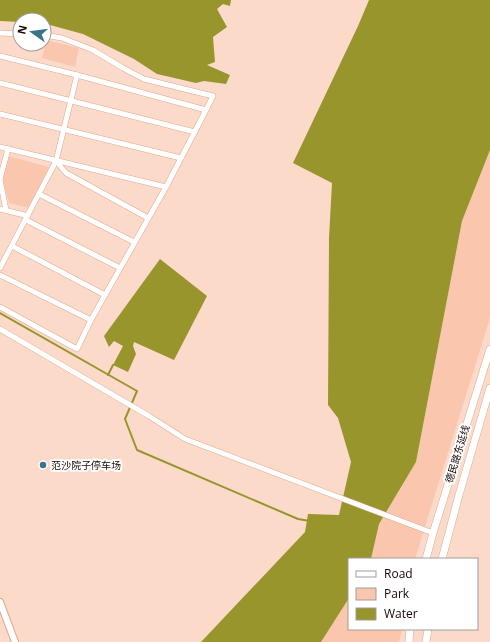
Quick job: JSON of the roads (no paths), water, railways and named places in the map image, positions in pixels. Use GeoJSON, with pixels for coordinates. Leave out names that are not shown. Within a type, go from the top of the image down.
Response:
{"type":"FeatureCollection","features":[{"type":"Feature","properties":{"kind":"main road","name":"德民路东延线"},"geometry":{"type":"LineString","coordinates":[[426,558],[490,349]]}},
{"type":"Feature","properties":{"kind":"main road","name":"德民路东延线"},"geometry":{"type":"LineString","coordinates":[[442,558],[490,388]]}},
{"type":"Feature","properties":{"kind":"main road"},"geometry":{"type":"LineString","coordinates":[[409,642],[410,630]]}},
{"type":"Feature","properties":{"kind":"main road"},"geometry":{"type":"LineString","coordinates":[[426,642],[428,630]]}},
{"type":"Feature","properties":{"kind":"street"},"geometry":{"type":"LineString","coordinates":[[0,33],[12,34]]}},
{"type":"Feature","properties":{"kind":"street"},"geometry":{"type":"LineString","coordinates":[[0,307],[77,348],[105,294],[166,187],[213,96],[144,79],[93,50],[62,38],[52,37]]}},
{"type":"Feature","properties":{"kind":"street"},"geometry":{"type":"LineString","coordinates":[[0,56],[206,110]]}},
{"type":"Feature","properties":{"kind":"street"},"geometry":{"type":"LineString","coordinates":[[0,268],[56,161],[77,75]]}},
{"type":"Feature","properties":{"kind":"street"},"geometry":{"type":"LineString","coordinates":[[0,83],[195,132]]}},
{"type":"Feature","properties":{"kind":"street"},"geometry":{"type":"LineString","coordinates":[[0,114],[181,158]]}},
{"type":"Feature","properties":{"kind":"street"},"geometry":{"type":"LineString","coordinates":[[0,147],[166,187]]}},
{"type":"Feature","properties":{"kind":"street"},"geometry":{"type":"LineString","coordinates":[[6,210],[0,180],[8,149]]}},
{"type":"Feature","properties":{"kind":"street"},"geometry":{"type":"LineString","coordinates":[[56,161],[66,173],[148,218]]}},
{"type":"Feature","properties":{"kind":"street"},"geometry":{"type":"LineString","coordinates":[[39,194],[134,242]]}},
{"type":"Feature","properties":{"kind":"street"},"geometry":{"type":"LineString","coordinates":[[0,209],[27,218],[120,268]]}},
{"type":"Feature","properties":{"kind":"street"},"geometry":{"type":"LineString","coordinates":[[12,246],[105,294]]}},
{"type":"Feature","properties":{"kind":"street"},"geometry":{"type":"LineString","coordinates":[[0,275],[91,320]]}},
{"type":"Feature","properties":{"kind":"street"},"geometry":{"type":"LineString","coordinates":[[0,329],[149,416],[185,439],[433,533]]}},
{"type":"Feature","properties":{"kind":"street"},"geometry":{"type":"LineString","coordinates":[[0,602],[15,642]]}},
{"type":"Feature","properties":{"kind":"water"},"geometry":{"type":"Polygon","coordinates":[[[0,0],[231,0],[230,6],[223,4],[217,9],[227,27],[213,37],[215,62],[207,65],[230,75],[226,84],[204,81],[196,83],[157,74],[134,59],[83,34],[52,26],[52,12],[12,12],[12,22],[0,21],[0,0]]]}},
{"type":"Feature","properties":{"kind":"water"},"geometry":{"type":"Polygon","coordinates":[[[369,0],[490,0],[490,150],[462,221],[416,462],[379,524],[371,558],[348,558],[348,600],[321,642],[201,642],[305,532],[308,514],[339,515],[351,462],[338,418],[328,405],[329,238],[332,183],[293,163],[369,0]]]}},
{"type":"Feature","properties":{"kind":"water"},"geometry":{"type":"Polygon","coordinates":[[[160,259],[207,296],[174,360],[134,342],[133,346],[136,354],[128,372],[113,365],[123,346],[114,341],[109,347],[104,336],[160,259]]]}},
{"type":"Feature","properties":{"kind":"waterway"},"geometry":{"type":"LineString","coordinates":[[0,313],[137,391],[125,419],[137,450],[298,519],[310,521]]}},
{"type":"Feature","properties":{"kind":"waterway"},"geometry":{"type":"LineString","coordinates":[[108,375],[113,365]]}},
{"type":"Feature","properties":{"kind":"place","name":"范沙院子停车场"},"geometry":{"type":"Point","coordinates":[43,465]}}]}
